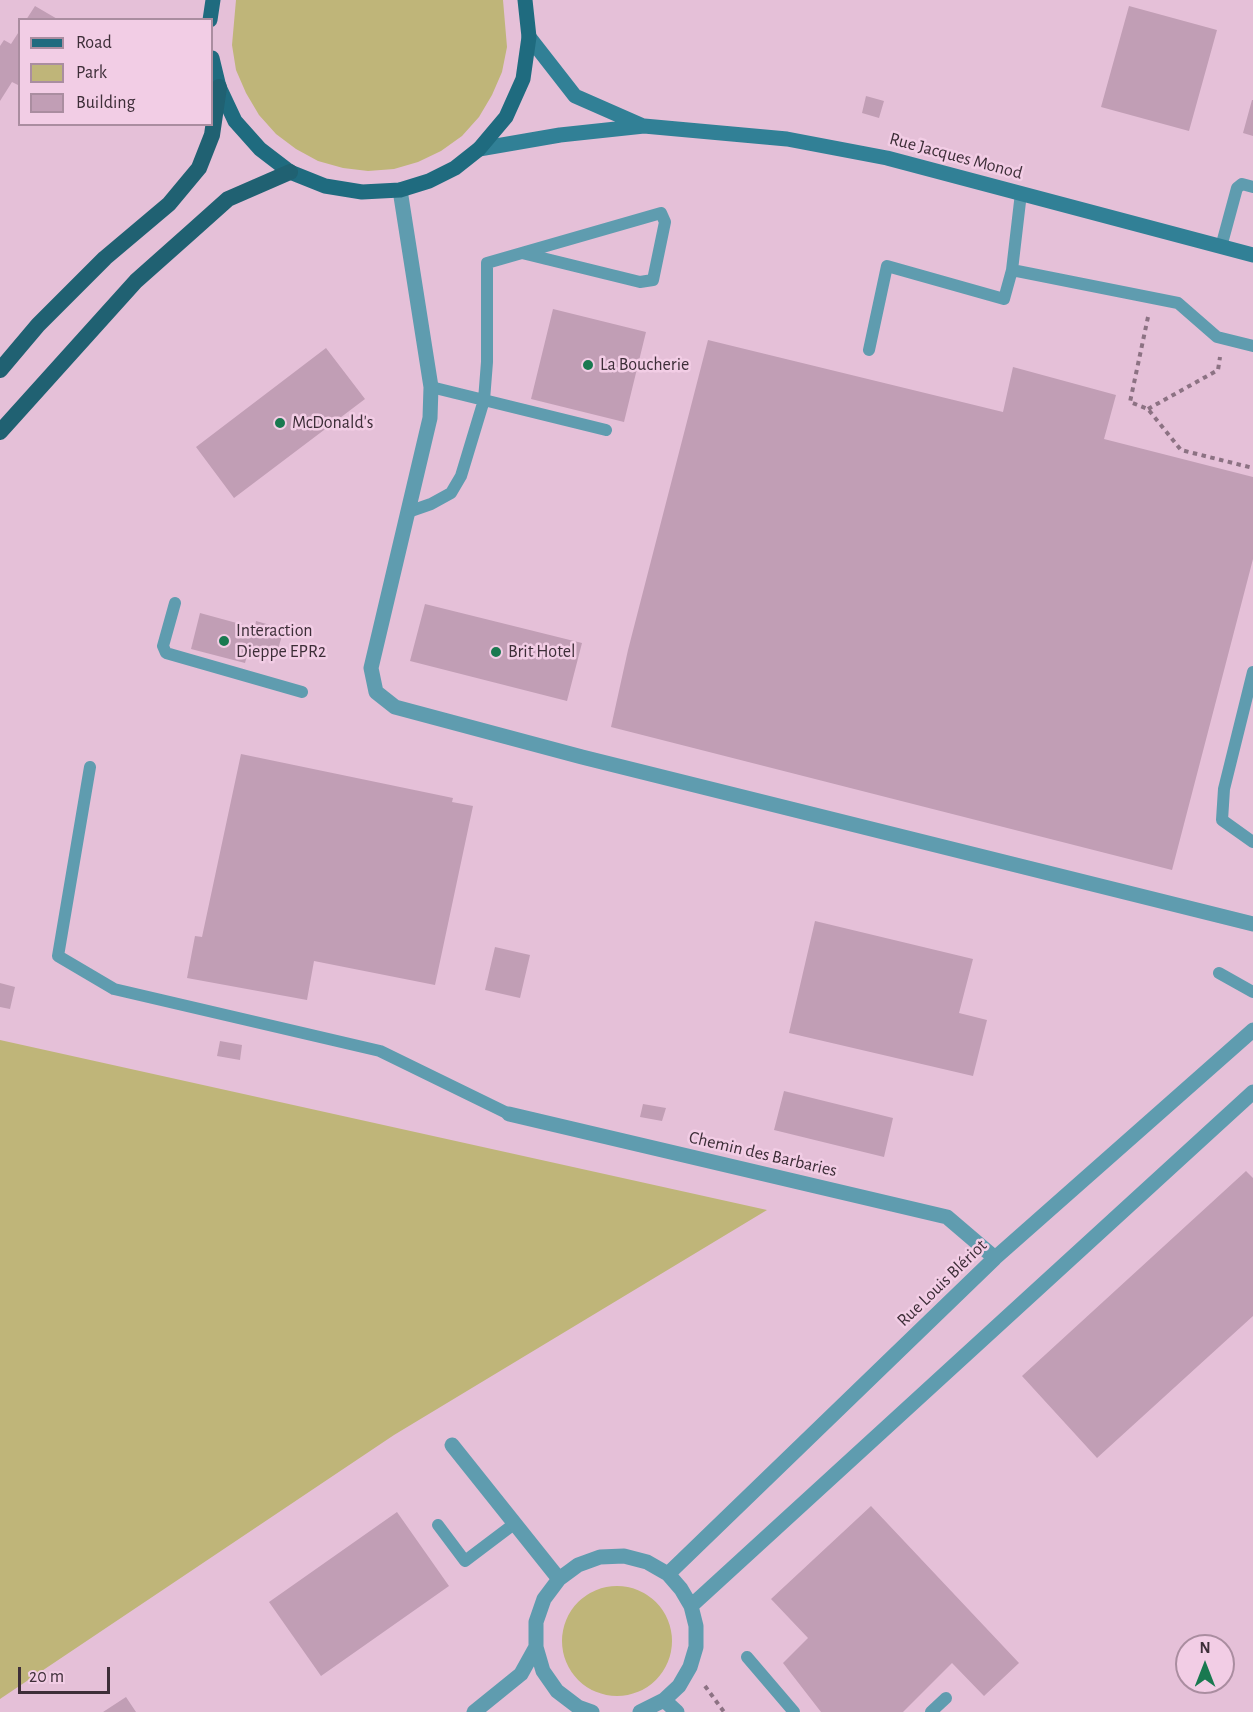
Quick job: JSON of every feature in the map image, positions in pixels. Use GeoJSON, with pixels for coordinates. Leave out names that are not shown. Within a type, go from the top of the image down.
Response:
{"type":"FeatureCollection","features":[{"type":"Feature","properties":{"kind":"highway"},"geometry":{"type":"LineString","coordinates":[[0,370],[38,326],[105,258],[169,204],[199,168],[213,135],[219,87]]}},
{"type":"Feature","properties":{"kind":"highway"},"geometry":{"type":"LineString","coordinates":[[0,432],[136,281],[190,232],[228,199],[290,172]]}},
{"type":"Feature","properties":{"kind":"main road"},"geometry":{"type":"LineString","coordinates":[[210,18],[213,0]]}},
{"type":"Feature","properties":{"kind":"main road"},"geometry":{"type":"LineString","coordinates":[[213,62],[219,87],[236,121],[260,149],[290,172],[334,188],[362,192],[400,190],[429,181],[455,168],[479,149],[506,117],[523,79],[529,37],[525,0]]}},
{"type":"Feature","properties":{"kind":"main road","name":"Rue Jacques Monod"},"geometry":{"type":"LineString","coordinates":[[529,37],[575,96],[644,126]]}},
{"type":"Feature","properties":{"kind":"main road","name":"Rue Jacques Monod"},"geometry":{"type":"LineString","coordinates":[[479,149],[560,135],[644,126],[788,139],[887,158],[1253,255]]}},
{"type":"Feature","properties":{"kind":"street"},"geometry":{"type":"LineString","coordinates":[[400,190],[431,387],[430,418],[371,668],[376,692],[395,707],[582,757],[1253,924]]}},
{"type":"Feature","properties":{"kind":"street","name":"Rue Louis Blériot"},"geometry":{"type":"LineString","coordinates":[[668,1574],[995,1258],[1253,1030]]}},
{"type":"Feature","properties":{"kind":"street"},"geometry":{"type":"LineString","coordinates":[[691,1606],[1253,1092]]}},
{"type":"Feature","properties":{"kind":"street","name":"Chemin des Barbaries"},"geometry":{"type":"LineString","coordinates":[[509,1114],[947,1216],[995,1258]]}},
{"type":"Feature","properties":{"kind":"street"},"geometry":{"type":"LineString","coordinates":[[452,1444],[559,1579]]}},
{"type":"Feature","properties":{"kind":"street"},"geometry":{"type":"LineString","coordinates":[[578,1710],[543,1671],[536,1647],[536,1622],[544,1599],[559,1579],[578,1565],[600,1557],[632,1558],[647,1562],[668,1574],[681,1589],[691,1606],[696,1626],[696,1647],[690,1667],[679,1686],[664,1700],[640,1712]]}},
{"type":"Feature","properties":{"kind":"street"},"geometry":{"type":"LineString","coordinates":[[474,1712],[521,1674],[536,1647]]}},
{"type":"Feature","properties":{"kind":"street"},"geometry":{"type":"LineString","coordinates":[[664,1700],[677,1712]]}},
{"type":"Feature","properties":{"kind":"lane"},"geometry":{"type":"LineString","coordinates":[[1221,247],[1237,188],[1242,184],[1253,186]]}},
{"type":"Feature","properties":{"kind":"lane"},"geometry":{"type":"LineString","coordinates":[[869,350],[887,266],[1004,299],[1012,270],[1021,194]]}},
{"type":"Feature","properties":{"kind":"lane"},"geometry":{"type":"LineString","coordinates":[[408,512],[432,504],[451,493],[461,476],[484,400],[487,362],[487,262],[661,213],[665,222],[653,280],[640,282],[522,253]]}},
{"type":"Feature","properties":{"kind":"lane"},"geometry":{"type":"LineString","coordinates":[[1012,270],[1178,303],[1217,337],[1253,346]]}},
{"type":"Feature","properties":{"kind":"lane"},"geometry":{"type":"LineString","coordinates":[[431,387],[606,430]]}},
{"type":"Feature","properties":{"kind":"lane"},"geometry":{"type":"LineString","coordinates":[[175,603],[163,646],[166,654],[302,692]]}},
{"type":"Feature","properties":{"kind":"lane"},"geometry":{"type":"LineString","coordinates":[[1253,672],[1224,789],[1222,820],[1253,842]]}},
{"type":"Feature","properties":{"kind":"lane"},"geometry":{"type":"LineString","coordinates":[[90,767],[58,956],[114,989],[380,1051],[509,1114]]}},
{"type":"Feature","properties":{"kind":"lane"},"geometry":{"type":"LineString","coordinates":[[1219,973],[1253,992]]}},
{"type":"Feature","properties":{"kind":"lane"},"geometry":{"type":"LineString","coordinates":[[438,1525],[465,1561],[514,1524]]}},
{"type":"Feature","properties":{"kind":"lane"},"geometry":{"type":"LineString","coordinates":[[747,1657],[794,1712]]}},
{"type":"Feature","properties":{"kind":"lane"},"geometry":{"type":"LineString","coordinates":[[931,1712],[946,1698]]}},
{"type":"Feature","properties":{"kind":"path"},"geometry":{"type":"LineString","coordinates":[[1152,298],[1130,402],[1148,409],[1180,450],[1253,468]]}},
{"type":"Feature","properties":{"kind":"path"},"geometry":{"type":"LineString","coordinates":[[1148,409],[1218,370],[1224,339]]}},
{"type":"Feature","properties":{"kind":"path"},"geometry":{"type":"LineString","coordinates":[[706,1680],[705,1688],[724,1712]]}},
{"type":"Feature","properties":{"kind":"green space"},"geometry":{"type":"Polygon","coordinates":[[[236,0],[503,0],[507,47],[502,72],[479,117],[462,136],[441,151],[418,162],[394,169],[368,171],[343,168],[318,161],[296,149],[276,134],[259,115],[236,70],[232,45],[236,0]]]}},
{"type":"Feature","properties":{"kind":"green space"},"geometry":{"type":"Polygon","coordinates":[[[0,1040],[767,1210],[394,1435],[0,1699],[0,1040]]]}},
{"type":"Feature","properties":{"kind":"green space"},"geometry":{"type":"Polygon","coordinates":[[[617,1586],[638,1591],[656,1602],[667,1620],[672,1641],[667,1662],[656,1680],[638,1691],[617,1696],[596,1691],[578,1680],[567,1662],[562,1641],[567,1620],[578,1602],[596,1591],[617,1586]]]}},
{"type":"Feature","properties":{"kind":"building"},"geometry":{"type":"Polygon","coordinates":[[[35,6],[56,18],[27,18],[35,6]]]}},
{"type":"Feature","properties":{"kind":"building"},"geometry":{"type":"Polygon","coordinates":[[[1129,6],[1217,30],[1189,131],[1101,107],[1129,6]]]}},
{"type":"Feature","properties":{"kind":"building"},"geometry":{"type":"Polygon","coordinates":[[[18,33],[18,85],[12,82],[0,101],[0,46],[4,40],[11,44],[18,33]]]}},
{"type":"Feature","properties":{"kind":"building"},"geometry":{"type":"Polygon","coordinates":[[[866,96],[884,101],[879,118],[862,113],[866,96]]]}},
{"type":"Feature","properties":{"kind":"building"},"geometry":{"type":"Polygon","coordinates":[[[1253,100],[1253,136],[1243,133],[1253,100]]]}},
{"type":"Feature","properties":{"kind":"building","name":"La Boucherie"},"geometry":{"type":"Polygon","coordinates":[[[553,309],[646,332],[624,422],[531,399],[553,309]]]}},
{"type":"Feature","properties":{"kind":"building"},"geometry":{"type":"Polygon","coordinates":[[[708,340],[1003,412],[1013,367],[1116,395],[1104,439],[1253,477],[1253,559],[1172,870],[611,727],[628,650],[708,340]]]}},
{"type":"Feature","properties":{"kind":"building","name":"McDonald's"},"geometry":{"type":"Polygon","coordinates":[[[326,348],[365,399],[234,498],[196,447],[326,348]]]}},
{"type":"Feature","properties":{"kind":"building","name":"Brit Hotel"},"geometry":{"type":"Polygon","coordinates":[[[425,604],[582,643],[567,701],[410,661],[425,604]]]}},
{"type":"Feature","properties":{"kind":"building"},"geometry":{"type":"Polygon","coordinates":[[[200,613],[255,628],[256,621],[284,629],[275,659],[248,652],[245,663],[191,649],[200,613]]]}},
{"type":"Feature","properties":{"kind":"building"},"geometry":{"type":"Polygon","coordinates":[[[241,754],[453,798],[452,802],[473,806],[435,985],[314,961],[307,1000],[187,978],[195,936],[202,937],[241,754]]]}},
{"type":"Feature","properties":{"kind":"building"},"geometry":{"type":"Polygon","coordinates":[[[815,921],[973,959],[959,1013],[987,1020],[973,1076],[789,1033],[815,921]]]}},
{"type":"Feature","properties":{"kind":"building"},"geometry":{"type":"Polygon","coordinates":[[[495,947],[530,955],[520,998],[485,990],[495,947]]]}},
{"type":"Feature","properties":{"kind":"building"},"geometry":{"type":"Polygon","coordinates":[[[0,983],[15,987],[10,1009],[0,1007],[0,983]]]}},
{"type":"Feature","properties":{"kind":"building"},"geometry":{"type":"Polygon","coordinates":[[[220,1041],[242,1045],[240,1060],[217,1056],[220,1041]]]}},
{"type":"Feature","properties":{"kind":"building"},"geometry":{"type":"Polygon","coordinates":[[[784,1091],[893,1118],[884,1157],[774,1130],[784,1091]]]}},
{"type":"Feature","properties":{"kind":"building"},"geometry":{"type":"Polygon","coordinates":[[[643,1104],[666,1108],[662,1121],[640,1117],[643,1104]]]}},
{"type":"Feature","properties":{"kind":"building"},"geometry":{"type":"Polygon","coordinates":[[[1246,1171],[1253,1178],[1253,1316],[1097,1458],[1022,1376],[1246,1171]]]}},
{"type":"Feature","properties":{"kind":"building"},"geometry":{"type":"Polygon","coordinates":[[[871,1506],[1019,1663],[984,1696],[952,1663],[903,1712],[821,1712],[783,1663],[808,1638],[771,1599],[871,1506]]]}},
{"type":"Feature","properties":{"kind":"building"},"geometry":{"type":"Polygon","coordinates":[[[397,1512],[449,1586],[321,1676],[269,1602],[397,1512]]]}},
{"type":"Feature","properties":{"kind":"building"},"geometry":{"type":"Polygon","coordinates":[[[126,1697],[136,1712],[103,1712],[126,1697]]]}},
{"type":"Feature","properties":{"kind":"place","name":"La Boucherie"},"geometry":{"type":"Point","coordinates":[588,365]}},
{"type":"Feature","properties":{"kind":"place","name":"McDonald's"},"geometry":{"type":"Point","coordinates":[280,423]}},
{"type":"Feature","properties":{"kind":"place","name":"Interaction Dieppe EPR2"},"geometry":{"type":"Point","coordinates":[224,641]}},
{"type":"Feature","properties":{"kind":"place","name":"Brit Hotel"},"geometry":{"type":"Point","coordinates":[496,652]}}]}
